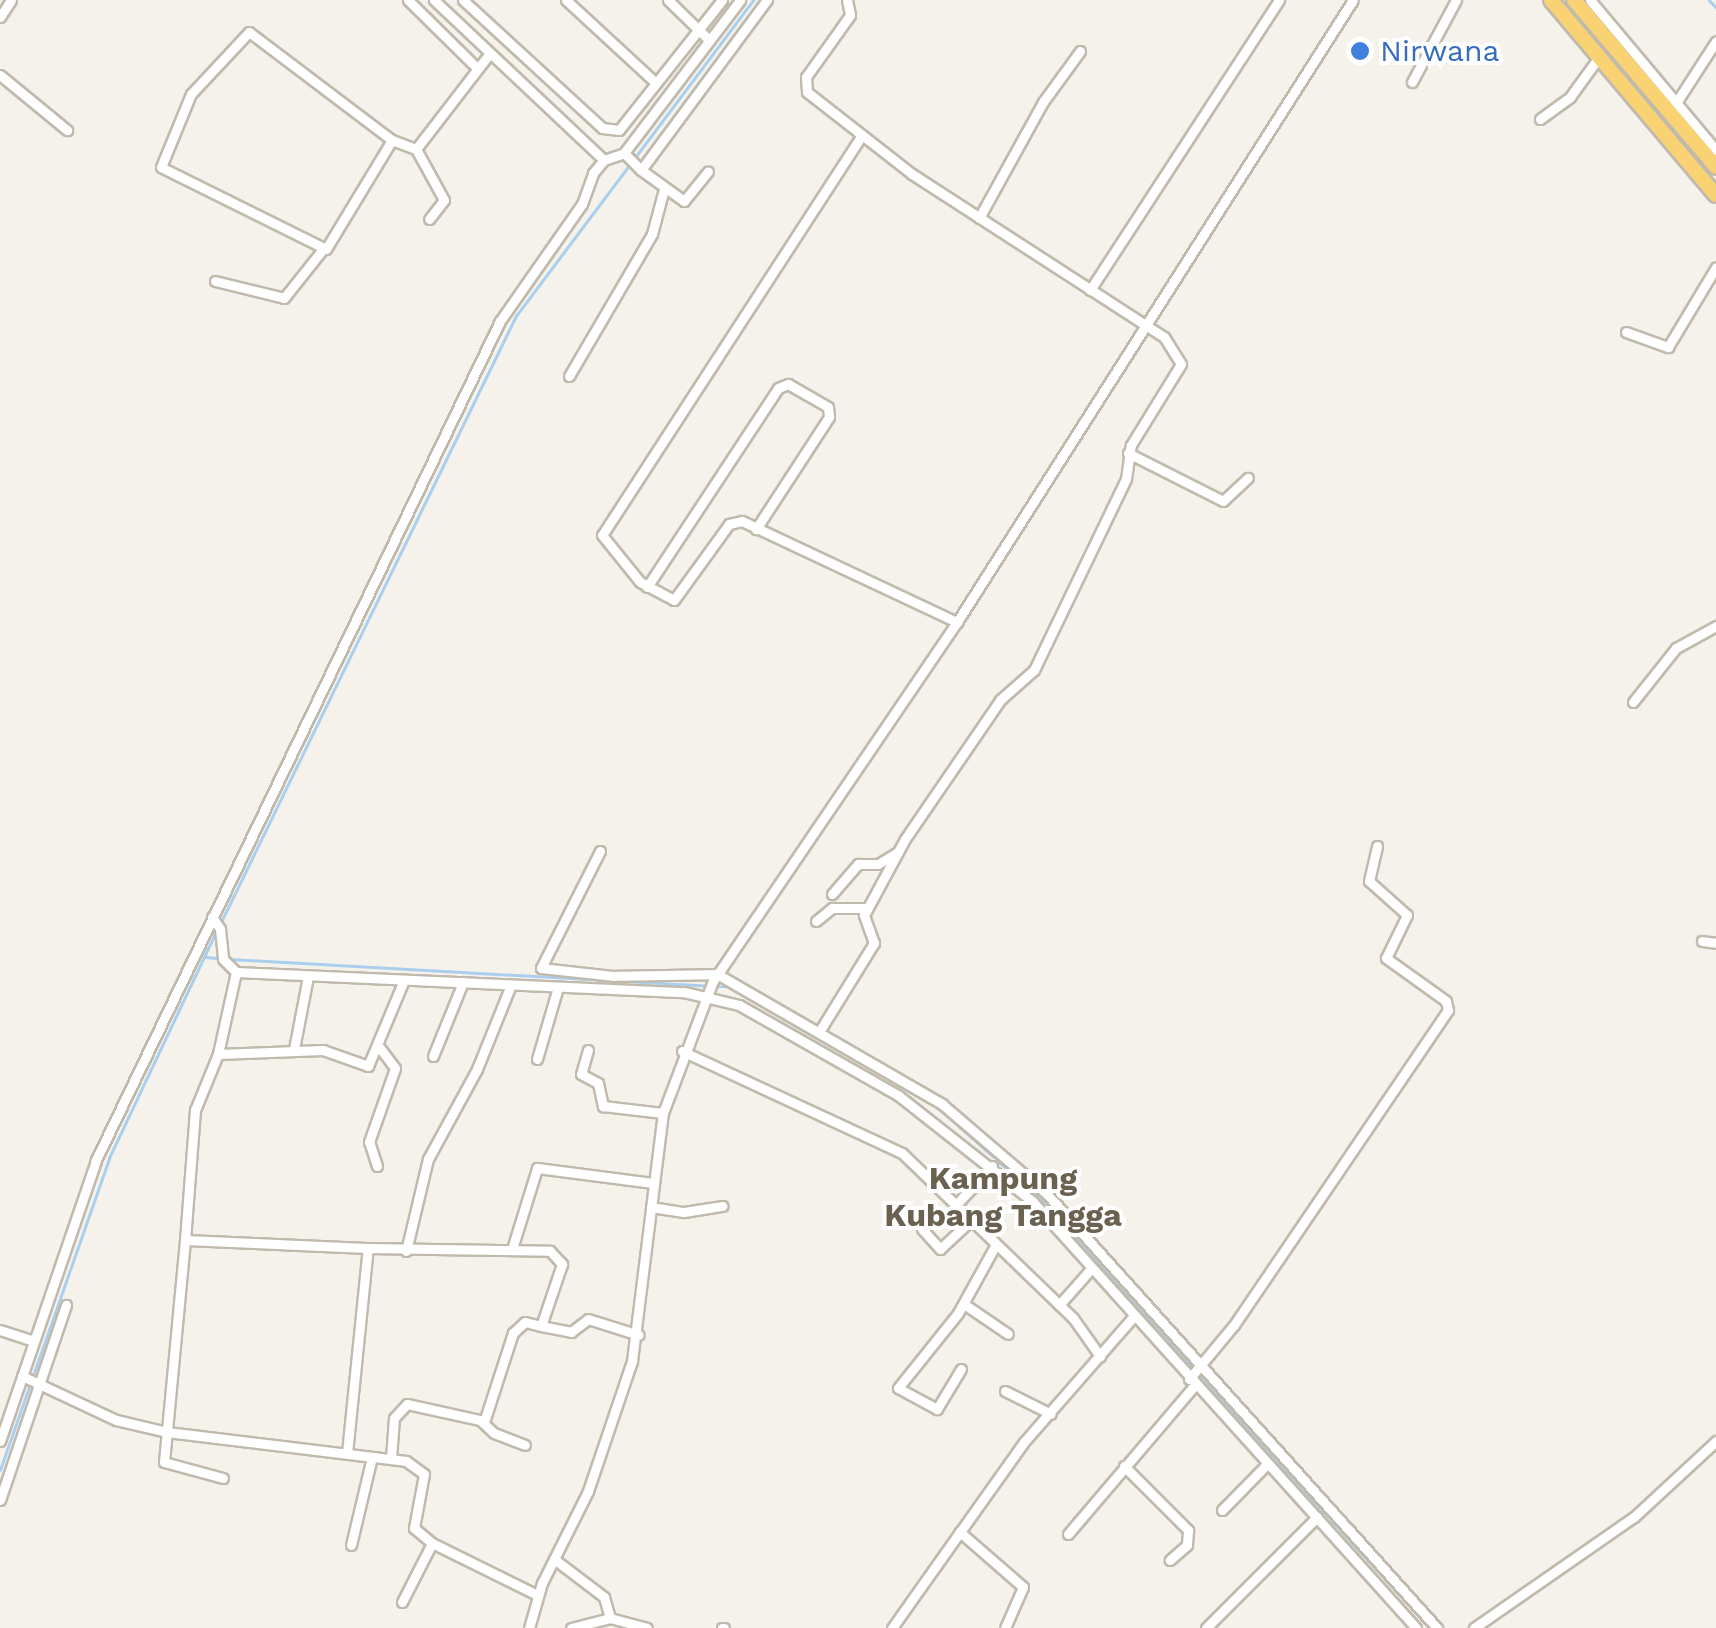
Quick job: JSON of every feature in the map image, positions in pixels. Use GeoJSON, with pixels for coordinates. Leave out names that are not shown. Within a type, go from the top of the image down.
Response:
{"type":"FeatureCollection","features":[{"type":"Feature","properties":{"kind":"highway"},"geometry":{"type":"LineString","coordinates":[[1551,0],[1716,194]]}},
{"type":"Feature","properties":{"kind":"highway"},"geometry":{"type":"LineString","coordinates":[[1574,0],[1597,20],[1673,108],[1716,166]]}},
{"type":"Feature","properties":{"kind":"street"},"geometry":{"type":"LineString","coordinates":[[0,17],[11,0]]}},
{"type":"Feature","properties":{"kind":"street"},"geometry":{"type":"LineString","coordinates":[[408,0],[477,68]]}},
{"type":"Feature","properties":{"kind":"street"},"geometry":{"type":"LineString","coordinates":[[434,0],[604,160],[632,161],[664,189],[686,200],[708,170]]}},
{"type":"Feature","properties":{"kind":"street"},"geometry":{"type":"LineString","coordinates":[[566,0],[656,83]]}},
{"type":"Feature","properties":{"kind":"street"},"geometry":{"type":"LineString","coordinates":[[668,0],[710,40]]}},
{"type":"Feature","properties":{"kind":"street"},"geometry":{"type":"LineString","coordinates":[[466,1],[605,130],[621,130],[722,0]]}},
{"type":"Feature","properties":{"kind":"street"},"geometry":{"type":"LineString","coordinates":[[632,161],[740,0]]}},
{"type":"Feature","properties":{"kind":"street"},"geometry":{"type":"LineString","coordinates":[[632,161],[767,0]]}},
{"type":"Feature","properties":{"kind":"street"},"geometry":{"type":"LineString","coordinates":[[819,1032],[874,944],[864,918],[900,851],[1000,700],[1033,673],[1126,479],[1128,453],[1181,364],[1172,345],[1144,322],[980,218],[862,136],[803,85],[850,15],[847,0]]}},
{"type":"Feature","properties":{"kind":"street"},"geometry":{"type":"LineString","coordinates":[[1090,290],[1279,0]]}},
{"type":"Feature","properties":{"kind":"street"},"geometry":{"type":"LineString","coordinates":[[529,1628],[537,1595],[588,1491],[638,1335],[664,1113],[682,1051],[715,977],[957,622],[1144,322],[1353,0]]}},
{"type":"Feature","properties":{"kind":"street"},"geometry":{"type":"LineString","coordinates":[[1412,82],[1456,0]]}},
{"type":"Feature","properties":{"kind":"street"},"geometry":{"type":"LineString","coordinates":[[1590,0],[1597,20]]}},
{"type":"Feature","properties":{"kind":"street"},"geometry":{"type":"LineString","coordinates":[[323,249],[161,167],[191,94],[249,32],[392,140],[416,149],[444,198],[428,219]]}},
{"type":"Feature","properties":{"kind":"street"},"geometry":{"type":"LineString","coordinates":[[1716,41],[1673,108],[1716,150]]}},
{"type":"Feature","properties":{"kind":"street"},"geometry":{"type":"LineString","coordinates":[[980,218],[1043,102],[1080,51]]}},
{"type":"Feature","properties":{"kind":"street"},"geometry":{"type":"LineString","coordinates":[[416,149],[490,53]]}},
{"type":"Feature","properties":{"kind":"street"},"geometry":{"type":"LineString","coordinates":[[1540,119],[1570,97],[1599,57]]}},
{"type":"Feature","properties":{"kind":"street"},"geometry":{"type":"LineString","coordinates":[[0,74],[67,130]]}},
{"type":"Feature","properties":{"kind":"street"},"geometry":{"type":"LineString","coordinates":[[862,136],[602,532],[646,586],[664,599],[677,598],[729,524],[742,521],[957,622]]}},
{"type":"Feature","properties":{"kind":"street"},"geometry":{"type":"LineString","coordinates":[[215,281],[284,298],[323,249],[392,140]]}},
{"type":"Feature","properties":{"kind":"street"},"geometry":{"type":"LineString","coordinates":[[0,1442],[30,1340],[96,1160],[500,322],[582,204],[604,160]]}},
{"type":"Feature","properties":{"kind":"street"},"geometry":{"type":"LineString","coordinates":[[569,376],[652,234],[664,189]]}},
{"type":"Feature","properties":{"kind":"street"},"geometry":{"type":"LineString","coordinates":[[1626,332],[1668,346],[1716,267]]}},
{"type":"Feature","properties":{"kind":"street"},"geometry":{"type":"LineString","coordinates":[[646,586],[778,388],[788,384],[830,412],[756,529]]}},
{"type":"Feature","properties":{"kind":"street"},"geometry":{"type":"LineString","coordinates":[[1128,453],[1223,502],[1248,478]]}},
{"type":"Feature","properties":{"kind":"street"},"geometry":{"type":"LineString","coordinates":[[1633,702],[1676,648],[1716,626]]}},
{"type":"Feature","properties":{"kind":"street"},"geometry":{"type":"LineString","coordinates":[[1068,1534],[1195,1376],[1448,1010],[1446,1001],[1386,958],[1407,915],[1370,881],[1377,846]]}},
{"type":"Feature","properties":{"kind":"street"},"geometry":{"type":"LineString","coordinates":[[600,851],[542,968],[613,976],[715,977],[942,1104],[1047,1207],[1195,1376],[1321,1512],[1437,1628]]}},
{"type":"Feature","properties":{"kind":"street"},"geometry":{"type":"LineString","coordinates":[[832,894],[858,864],[878,864],[900,851]]}},
{"type":"Feature","properties":{"kind":"street"},"geometry":{"type":"LineString","coordinates":[[816,921],[832,908],[868,908]]}},
{"type":"Feature","properties":{"kind":"street"},"geometry":{"type":"LineString","coordinates":[[212,918],[220,930],[223,959],[236,972],[706,997],[746,1008],[899,1096],[1047,1207],[1090,1270],[1195,1376],[1267,1464],[1321,1512],[1416,1628]]}},
{"type":"Feature","properties":{"kind":"street"},"geometry":{"type":"LineString","coordinates":[[1702,941],[1716,944]]}},
{"type":"Feature","properties":{"kind":"street"},"geometry":{"type":"LineString","coordinates":[[223,1478],[166,1466],[195,1110],[218,1054],[236,972]]}},
{"type":"Feature","properties":{"kind":"street"},"geometry":{"type":"LineString","coordinates":[[294,1049],[308,976]]}},
{"type":"Feature","properties":{"kind":"street"},"geometry":{"type":"LineString","coordinates":[[218,1054],[328,1050],[368,1066],[404,980]]}},
{"type":"Feature","properties":{"kind":"street"},"geometry":{"type":"LineString","coordinates":[[433,1056],[463,982]]}},
{"type":"Feature","properties":{"kind":"street"},"geometry":{"type":"LineString","coordinates":[[406,1252],[428,1159],[477,1069],[511,985]]}},
{"type":"Feature","properties":{"kind":"street"},"geometry":{"type":"LineString","coordinates":[[537,1059],[558,987]]}},
{"type":"Feature","properties":{"kind":"street"},"geometry":{"type":"LineString","coordinates":[[377,1166],[369,1142],[396,1068],[378,1047]]}},
{"type":"Feature","properties":{"kind":"street"},"geometry":{"type":"LineString","coordinates":[[588,1050],[581,1074],[598,1084],[603,1106],[664,1113]]}},
{"type":"Feature","properties":{"kind":"street"},"geometry":{"type":"LineString","coordinates":[[682,1051],[890,1146],[1059,1306],[1100,1356]]}},
{"type":"Feature","properties":{"kind":"street"},"geometry":{"type":"LineString","coordinates":[[954,1208],[992,1166]]}},
{"type":"Feature","properties":{"kind":"street"},"geometry":{"type":"LineString","coordinates":[[512,1249],[537,1168],[654,1183]]}},
{"type":"Feature","properties":{"kind":"street"},"geometry":{"type":"LineString","coordinates":[[651,1207],[696,1211],[722,1206]]}},
{"type":"Feature","properties":{"kind":"street"},"geometry":{"type":"LineString","coordinates":[[922,1228],[940,1249],[969,1222]]}},
{"type":"Feature","properties":{"kind":"street"},"geometry":{"type":"LineString","coordinates":[[184,1240],[406,1252],[433,1246],[550,1251],[561,1258],[541,1326]]}},
{"type":"Feature","properties":{"kind":"street"},"geometry":{"type":"LineString","coordinates":[[961,1368],[937,1408],[898,1388],[964,1304],[996,1246]]}},
{"type":"Feature","properties":{"kind":"street"},"geometry":{"type":"LineString","coordinates":[[347,1453],[368,1248]]}},
{"type":"Feature","properties":{"kind":"street"},"geometry":{"type":"LineString","coordinates":[[1059,1306],[1090,1270]]}},
{"type":"Feature","properties":{"kind":"street"},"geometry":{"type":"LineString","coordinates":[[964,1304],[1008,1334]]}},
{"type":"Feature","properties":{"kind":"street"},"geometry":{"type":"LineString","coordinates":[[0,1500],[66,1305]]}},
{"type":"Feature","properties":{"kind":"street"},"geometry":{"type":"LineString","coordinates":[[892,1628],[1051,1414],[1133,1317]]}},
{"type":"Feature","properties":{"kind":"street"},"geometry":{"type":"LineString","coordinates":[[484,1422],[513,1333],[524,1322],[571,1332],[588,1319],[638,1335]]}},
{"type":"Feature","properties":{"kind":"street"},"geometry":{"type":"LineString","coordinates":[[0,1330],[30,1340]]}},
{"type":"Feature","properties":{"kind":"street"},"geometry":{"type":"LineString","coordinates":[[22,1376],[116,1420],[167,1432],[391,1458],[424,1474],[414,1528],[432,1543],[537,1595]]}},
{"type":"Feature","properties":{"kind":"street"},"geometry":{"type":"LineString","coordinates":[[1005,1390],[1051,1414]]}},
{"type":"Feature","properties":{"kind":"street"},"geometry":{"type":"LineString","coordinates":[[391,1458],[402,1404],[484,1422],[494,1434],[525,1445]]}},
{"type":"Feature","properties":{"kind":"street"},"geometry":{"type":"LineString","coordinates":[[1474,1628],[1634,1517],[1716,1441]]}},
{"type":"Feature","properties":{"kind":"street"},"geometry":{"type":"LineString","coordinates":[[352,1545],[372,1456]]}},
{"type":"Feature","properties":{"kind":"street"},"geometry":{"type":"LineString","coordinates":[[1222,1510],[1267,1464]]}},
{"type":"Feature","properties":{"kind":"street"},"geometry":{"type":"LineString","coordinates":[[1124,1466],[1188,1530],[1187,1545],[1170,1560]]}},
{"type":"Feature","properties":{"kind":"street"},"geometry":{"type":"LineString","coordinates":[[1206,1628],[1321,1512]]}},
{"type":"Feature","properties":{"kind":"street"},"geometry":{"type":"LineString","coordinates":[[960,1532],[1024,1587],[1005,1628]]}},
{"type":"Feature","properties":{"kind":"street"},"geometry":{"type":"LineString","coordinates":[[402,1602],[432,1543]]}},
{"type":"Feature","properties":{"kind":"street"},"geometry":{"type":"LineString","coordinates":[[554,1558],[604,1596],[610,1618]]}},
{"type":"Feature","properties":{"kind":"street"},"geometry":{"type":"LineString","coordinates":[[572,1628],[610,1618],[647,1628]]}},
{"type":"Feature","properties":{"kind":"waterway"},"geometry":{"type":"LineString","coordinates":[[222,920],[516,316],[753,0]]}},
{"type":"Feature","properties":{"kind":"waterway"},"geometry":{"type":"LineString","coordinates":[[1709,0],[1716,7]]}},
{"type":"Feature","properties":{"kind":"waterway"},"geometry":{"type":"LineString","coordinates":[[0,1470],[109,1158],[215,934]]}},
{"type":"Feature","properties":{"kind":"waterway"},"geometry":{"type":"LineString","coordinates":[[206,957],[216,958]]}},
{"type":"Feature","properties":{"kind":"waterway"},"geometry":{"type":"LineString","coordinates":[[230,959],[708,986]]}},
{"type":"Feature","properties":{"kind":"waterway"},"geometry":{"type":"LineString","coordinates":[[716,987],[733,987]]}},
{"type":"Feature","properties":{"kind":"waterway"},"geometry":{"type":"LineString","coordinates":[[934,1104],[993,1156]]}},
{"type":"Feature","properties":{"kind":"waterway"},"geometry":{"type":"LineString","coordinates":[[999,1162],[1040,1197],[1193,1368]]}},
{"type":"Feature","properties":{"kind":"waterway"},"geometry":{"type":"LineString","coordinates":[[1198,1374],[1430,1628]]}},
{"type":"Feature","properties":{"kind":"place","name":"Nirwana"},"geometry":{"type":"Point","coordinates":[1360,51]}},
{"type":"Feature","properties":{"kind":"district","name":"Kampung Kubang Tangga"},"geometry":{"type":"Point","coordinates":[1003,1198]}}]}
